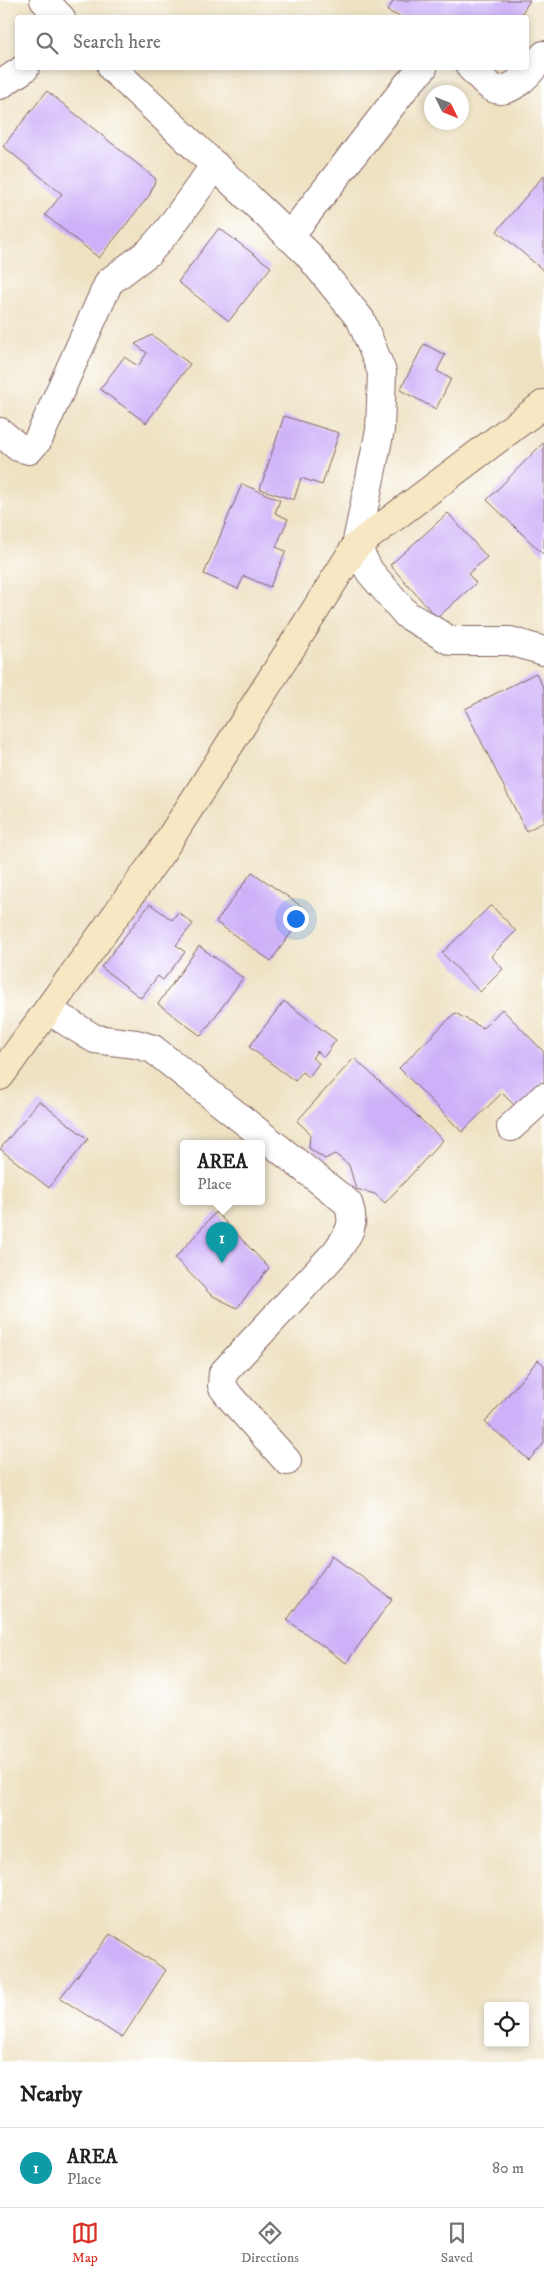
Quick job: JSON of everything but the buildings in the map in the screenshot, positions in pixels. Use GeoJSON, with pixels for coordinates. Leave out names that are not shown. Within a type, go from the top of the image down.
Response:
{"type":"FeatureCollection","features":[{"type":"Feature","properties":{"kind":"street"},"geometry":{"type":"LineString","coordinates":[[44,0],[58,15]]}},
{"type":"Feature","properties":{"kind":"street"},"geometry":{"type":"LineString","coordinates":[[473,70],[492,88],[504,89],[520,83],[544,55]]}},
{"type":"Feature","properties":{"kind":"street"},"geometry":{"type":"LineString","coordinates":[[0,85],[22,70]]}},
{"type":"Feature","properties":{"kind":"street"},"geometry":{"type":"LineString","coordinates":[[114,70],[306,253],[361,320],[382,372],[380,430],[356,546],[370,572],[407,615],[452,642],[510,641],[544,651]]}},
{"type":"Feature","properties":{"kind":"street"},"geometry":{"type":"LineString","coordinates":[[289,236],[408,84],[421,70]]}},
{"type":"Feature","properties":{"kind":"street"},"geometry":{"type":"LineString","coordinates":[[0,432],[18,448],[29,450],[38,440],[109,282],[149,252],[169,229],[214,165]]}},
{"type":"Feature","properties":{"kind":"street"},"geometry":{"type":"LineString","coordinates":[[0,1076],[162,851],[356,546],[544,404]]}},
{"type":"Feature","properties":{"kind":"street"},"geometry":{"type":"LineString","coordinates":[[48,1010],[95,1039],[136,1044],[153,1049],[348,1203],[353,1216],[349,1233],[336,1252],[223,1374],[222,1386],[230,1398],[287,1461]]}},
{"type":"Feature","properties":{"kind":"street"},"geometry":{"type":"LineString","coordinates":[[511,1126],[544,1097]]}},
{"type":"Feature","properties":{"kind":"place","name":"AREA"},"geometry":{"type":"Point","coordinates":[222,1263]}}]}
